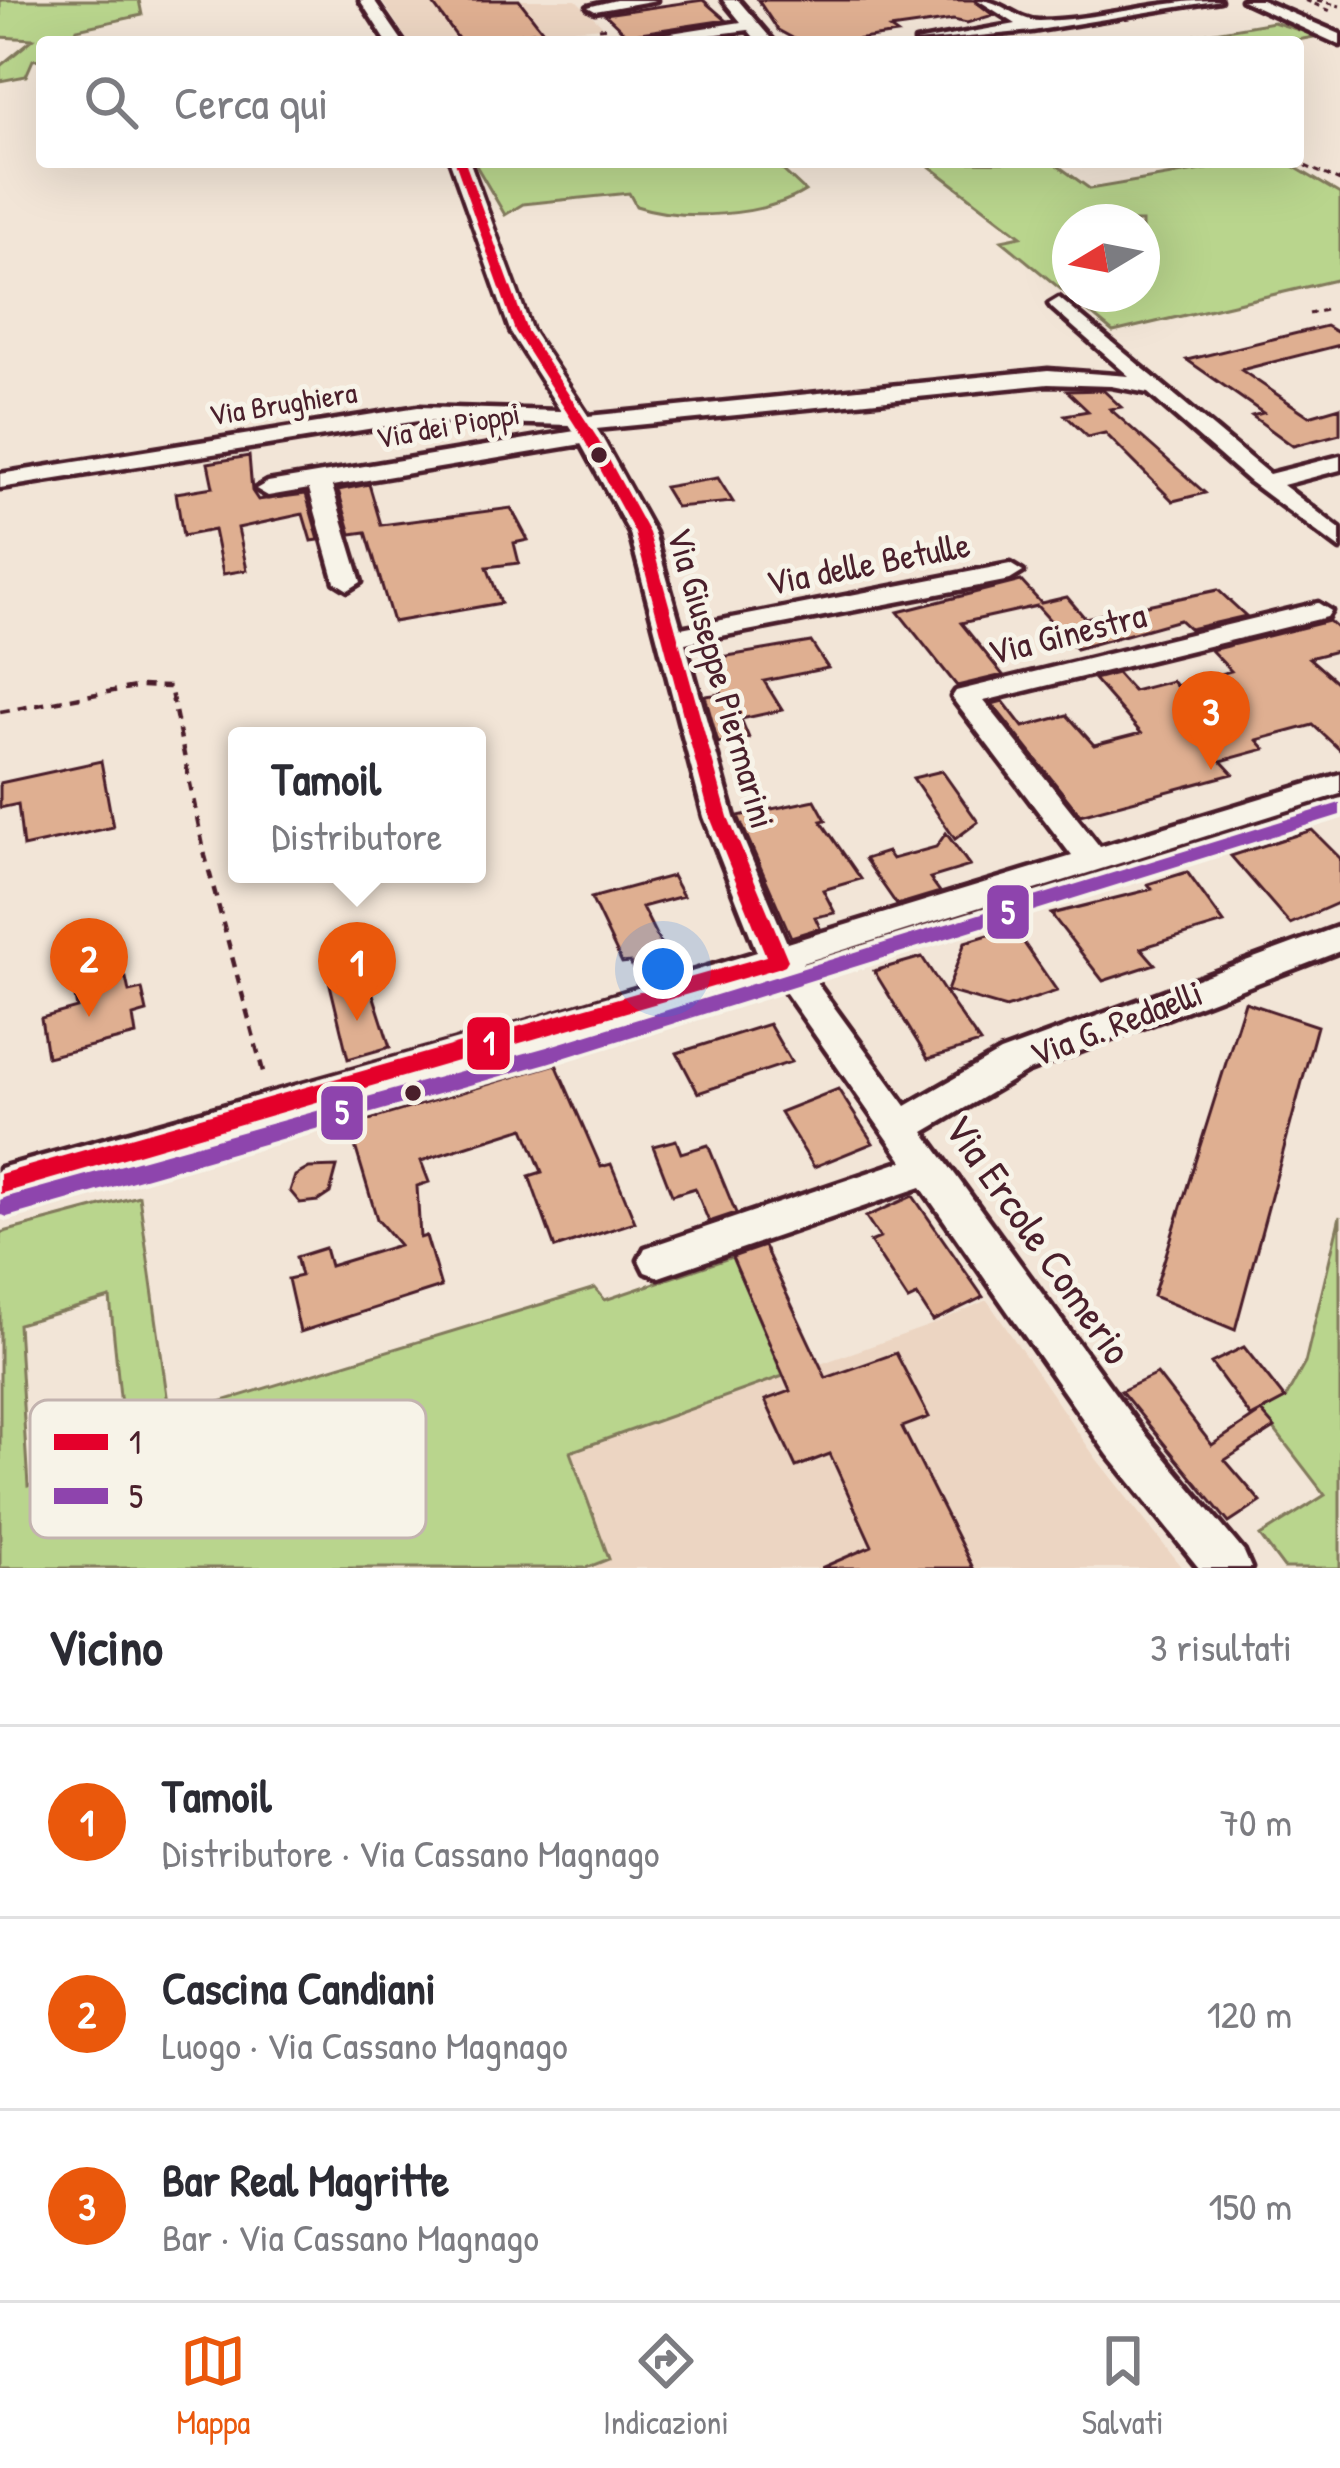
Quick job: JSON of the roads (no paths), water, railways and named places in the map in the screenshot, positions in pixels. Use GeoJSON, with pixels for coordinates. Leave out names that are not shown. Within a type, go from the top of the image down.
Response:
{"type":"FeatureCollection","features":[{"type":"Feature","properties":{"kind":"street"},"geometry":{"type":"LineString","coordinates":[[367,0],[391,36]]}},
{"type":"Feature","properties":{"kind":"street"},"geometry":{"type":"LineString","coordinates":[[596,7],[649,0]]}},
{"type":"Feature","properties":{"kind":"street"},"geometry":{"type":"LineString","coordinates":[[730,0],[761,36]]}},
{"type":"Feature","properties":{"kind":"street"},"geometry":{"type":"LineString","coordinates":[[985,0],[1058,36]]}},
{"type":"Feature","properties":{"kind":"street"},"geometry":{"type":"LineString","coordinates":[[1124,0],[1143,10]]}},
{"type":"Feature","properties":{"kind":"street"},"geometry":{"type":"LineString","coordinates":[[967,36],[1213,0]]}},
{"type":"Feature","properties":{"kind":"street"},"geometry":{"type":"LineString","coordinates":[[1249,0],[1340,40]]}},
{"type":"Feature","properties":{"kind":"street"},"geometry":{"type":"LineString","coordinates":[[1299,22],[1338,11]]}},
{"type":"Feature","properties":{"kind":"street"},"geometry":{"type":"LineString","coordinates":[[668,36],[752,25]]}},
{"type":"Feature","properties":{"kind":"street","name":"Via Giuseppe Piermarini"},"geometry":{"type":"LineString","coordinates":[[462,168],[513,312],[642,533],[719,818],[778,960]]}},
{"type":"Feature","properties":{"kind":"street"},"geometry":{"type":"LineString","coordinates":[[1068,312],[1340,541]]}},
{"type":"Feature","properties":{"kind":"street"},"geometry":{"type":"LineString","coordinates":[[582,426],[1048,377],[1111,379],[1156,388]]}},
{"type":"Feature","properties":{"kind":"street","name":"Via Brughiera"},"geometry":{"type":"LineString","coordinates":[[0,481],[418,414],[582,426]]}},
{"type":"Feature","properties":{"kind":"street","name":"Via dei Pioppi"},"geometry":{"type":"LineString","coordinates":[[268,489],[582,426]]}},
{"type":"Feature","properties":{"kind":"street"},"geometry":{"type":"LineString","coordinates":[[1268,482],[1340,463]]}},
{"type":"Feature","properties":{"kind":"street"},"geometry":{"type":"LineString","coordinates":[[319,481],[348,582]]}},
{"type":"Feature","properties":{"kind":"street","name":"Via delle Betulle"},"geometry":{"type":"LineString","coordinates":[[669,638],[1010,572]]}},
{"type":"Feature","properties":{"kind":"street","name":"Via Ginestra"},"geometry":{"type":"LineString","coordinates":[[1094,862],[966,697],[1318,611]]}},
{"type":"Feature","properties":{"kind":"street"},"geometry":{"type":"LineString","coordinates":[[0,1184],[274,1109],[1337,789]]}},
{"type":"Feature","properties":{"kind":"street","name":"Via G. Redaelli"},"geometry":{"type":"LineString","coordinates":[[902,1127],[1013,1062],[1340,938]]}},
{"type":"Feature","properties":{"kind":"street","name":"Via Ercole Comerio"},"geometry":{"type":"LineString","coordinates":[[778,960],[1123,1440],[1228,1568]]}},
{"type":"Feature","properties":{"kind":"street"},"geometry":{"type":"LineString","coordinates":[[659,1260],[930,1168]]}},
{"type":"Feature","properties":{"kind":"place","name":"Bar Real Magritte"},"geometry":{"type":"Point","coordinates":[1211,770]}},
{"type":"Feature","properties":{"kind":"place","name":"Cascina Candiani"},"geometry":{"type":"Point","coordinates":[89,1017]}},
{"type":"Feature","properties":{"kind":"place","name":"Tamoil"},"geometry":{"type":"Point","coordinates":[357,1021]}}]}
